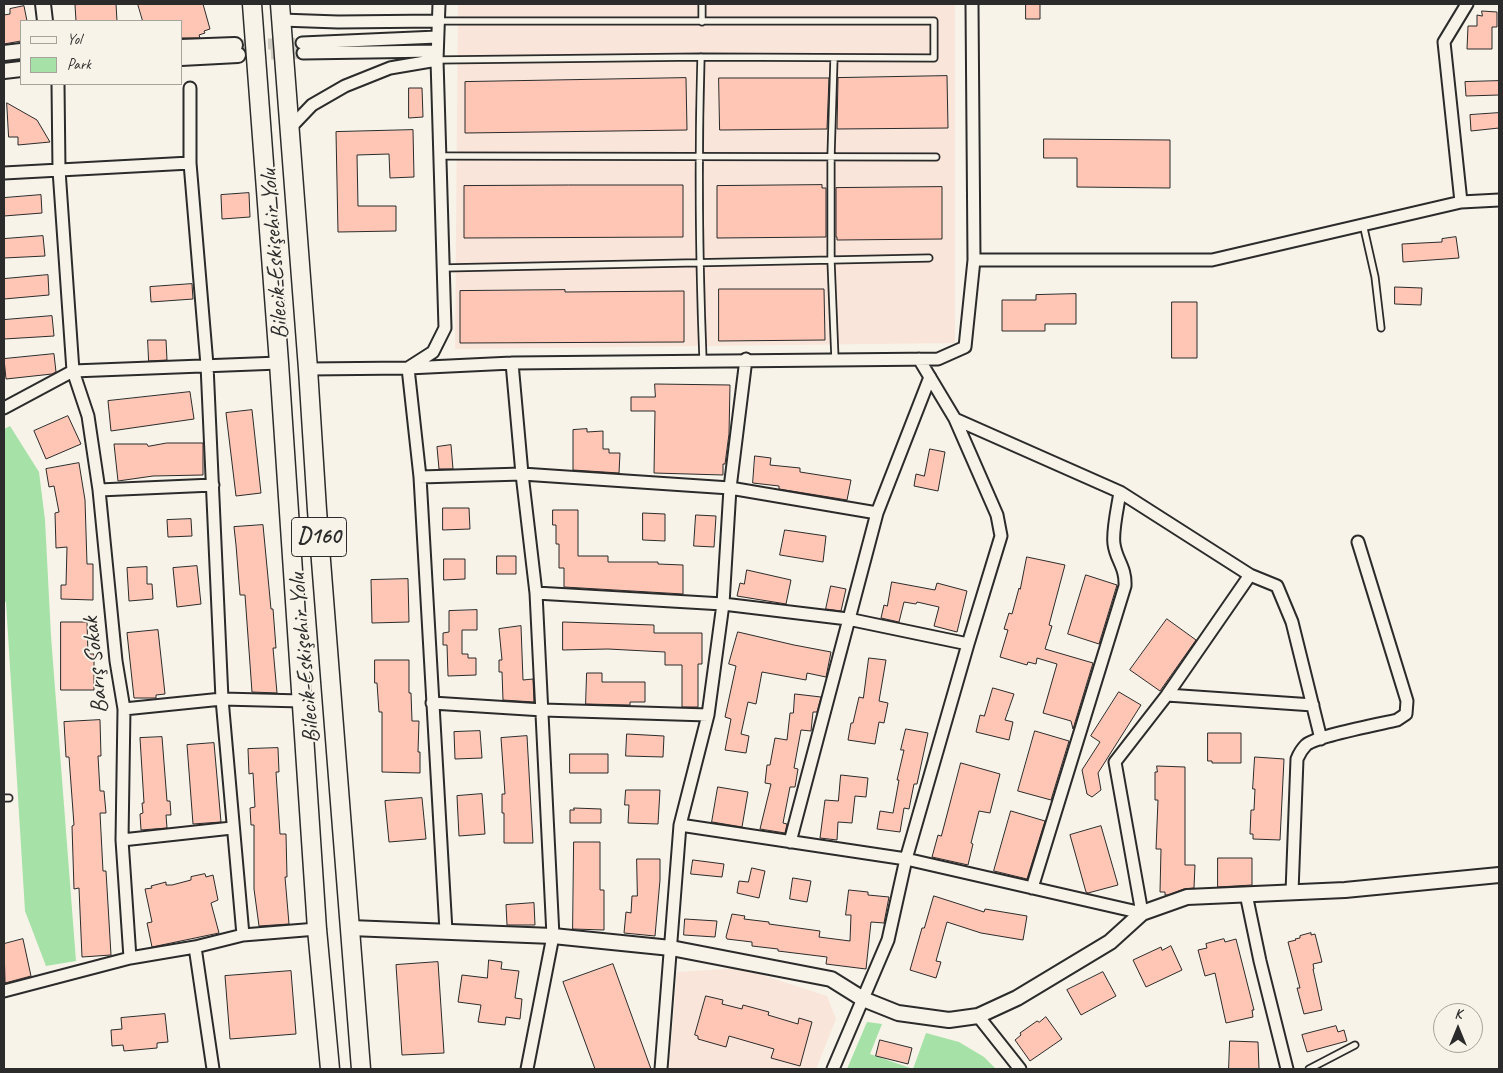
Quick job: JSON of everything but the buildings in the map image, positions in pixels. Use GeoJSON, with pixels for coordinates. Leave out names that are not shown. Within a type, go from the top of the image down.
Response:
{"type":"FeatureCollection","features":[{"type":"Feature","properties":{"kind":"main road","name":"Bilecik-Eskişehir Yolu"},"geometry":{"type":"LineString","coordinates":[[252,4],[279,363],[317,929],[330,1069]]}},
{"type":"Feature","properties":{"kind":"main road","name":"Bilecik-Eskişehir Yolu"},"geometry":{"type":"LineString","coordinates":[[280,12],[317,510],[362,1069]]}},
{"type":"Feature","properties":{"kind":"street"},"geometry":{"type":"LineString","coordinates":[[43,4],[45,20]]}},
{"type":"Feature","properties":{"kind":"street"},"geometry":{"type":"LineString","coordinates":[[408,368],[433,352],[445,328],[436,55],[439,4]]}},
{"type":"Feature","properties":{"kind":"street"},"geometry":{"type":"LineString","coordinates":[[308,369],[408,368],[512,363],[938,359],[964,347],[974,260],[972,4]]}},
{"type":"Feature","properties":{"kind":"street"},"geometry":{"type":"LineString","coordinates":[[1461,202],[1444,42],[1467,4]]}},
{"type":"Feature","properties":{"kind":"street"},"geometry":{"type":"LineString","coordinates":[[280,12],[338,22],[438,21]]}},
{"type":"Feature","properties":{"kind":"street"},"geometry":{"type":"LineString","coordinates":[[436,55],[302,48],[437,37]]}},
{"type":"Feature","properties":{"kind":"street"},"geometry":{"type":"LineString","coordinates":[[182,47],[236,50],[182,58]]}},
{"type":"Feature","properties":{"kind":"street"},"geometry":{"type":"LineString","coordinates":[[4,53],[20,51]]}},
{"type":"Feature","properties":{"kind":"street"},"geometry":{"type":"LineString","coordinates":[[290,128],[312,104],[344,86],[390,68],[436,55]]}},
{"type":"Feature","properties":{"kind":"street"},"geometry":{"type":"LineString","coordinates":[[4,71],[20,69]]}},
{"type":"Feature","properties":{"kind":"street","name":"Barış Sokak"},"geometry":{"type":"LineString","coordinates":[[58,85],[59,170],[73,371],[88,416],[99,490],[116,661],[124,709],[122,840],[130,958]]}},
{"type":"Feature","properties":{"kind":"street"},"geometry":{"type":"LineString","coordinates":[[190,88],[190,163],[207,365],[222,699],[243,935]]}},
{"type":"Feature","properties":{"kind":"street"},"geometry":{"type":"LineString","coordinates":[[4,173],[190,163]]}},
{"type":"Feature","properties":{"kind":"street"},"geometry":{"type":"LineString","coordinates":[[974,260],[1212,260],[1461,202],[1499,200]]}},
{"type":"Feature","properties":{"kind":"street"},"geometry":{"type":"LineString","coordinates":[[833,1069],[888,940],[906,859],[1001,536],[997,515],[955,419],[919,359]]}},
{"type":"Feature","properties":{"kind":"street"},"geometry":{"type":"LineString","coordinates":[[661,1069],[680,825],[708,715],[723,604],[730,488],[746,360]]}},
{"type":"Feature","properties":{"kind":"street"},"geometry":{"type":"LineString","coordinates":[[4,408],[73,371],[279,363]]}},
{"type":"Feature","properties":{"kind":"street"},"geometry":{"type":"LineString","coordinates":[[512,363],[522,474],[536,593],[554,936],[527,1069]]}},
{"type":"Feature","properties":{"kind":"street"},"geometry":{"type":"LineString","coordinates":[[408,368],[420,477],[446,931]]}},
{"type":"Feature","properties":{"kind":"street"},"geometry":{"type":"LineString","coordinates":[[790,842],[877,513],[930,377]]}},
{"type":"Feature","properties":{"kind":"street"},"geometry":{"type":"LineString","coordinates":[[955,419],[1120,492],[1250,576],[1277,586],[1292,622],[1321,738]]}},
{"type":"Feature","properties":{"kind":"street"},"geometry":{"type":"LineString","coordinates":[[420,477],[522,474],[730,488],[877,513]]}},
{"type":"Feature","properties":{"kind":"street"},"geometry":{"type":"LineString","coordinates":[[99,490],[213,485]]}},
{"type":"Feature","properties":{"kind":"street"},"geometry":{"type":"LineString","coordinates":[[1032,888],[1124,586],[1125,576],[1114,547],[1113,536],[1120,492]]}},
{"type":"Feature","properties":{"kind":"street"},"geometry":{"type":"LineString","coordinates":[[1292,892],[1297,759],[1307,744],[1321,738],[1397,720],[1406,714],[1407,701],[1358,542]]}},
{"type":"Feature","properties":{"kind":"street"},"geometry":{"type":"LineString","coordinates":[[1142,913],[1115,762],[1167,695],[1250,576]]}},
{"type":"Feature","properties":{"kind":"street"},"geometry":{"type":"LineString","coordinates":[[536,593],[723,604],[848,619],[968,644]]}},
{"type":"Feature","properties":{"kind":"street"},"geometry":{"type":"LineString","coordinates":[[1167,695],[1313,706]]}},
{"type":"Feature","properties":{"kind":"street"},"geometry":{"type":"LineString","coordinates":[[124,709],[222,699],[302,702]]}},
{"type":"Feature","properties":{"kind":"street"},"geometry":{"type":"LineString","coordinates":[[432,703],[543,710],[708,715]]}},
{"type":"Feature","properties":{"kind":"street"},"geometry":{"type":"LineString","coordinates":[[680,825],[906,859],[1142,913]]}},
{"type":"Feature","properties":{"kind":"street"},"geometry":{"type":"LineString","coordinates":[[122,840],[232,828]]}},
{"type":"Feature","properties":{"kind":"street"},"geometry":{"type":"LineString","coordinates":[[350,928],[554,936],[671,948],[831,979],[863,999],[898,1013],[949,1020],[978,1016],[1017,998],[1110,942],[1142,913],[1187,897],[1345,890],[1499,875]]}},
{"type":"Feature","properties":{"kind":"street"},"geometry":{"type":"LineString","coordinates":[[1246,894],[1260,962],[1287,1069]]}},
{"type":"Feature","properties":{"kind":"street"},"geometry":{"type":"LineString","coordinates":[[4,990],[130,958],[195,947],[243,935],[317,929]]}},
{"type":"Feature","properties":{"kind":"street"},"geometry":{"type":"LineString","coordinates":[[195,947],[213,1069]]}},
{"type":"Feature","properties":{"kind":"street"},"geometry":{"type":"LineString","coordinates":[[978,1016],[1020,1069]]}},
{"type":"Feature","properties":{"kind":"lane"},"geometry":{"type":"LineString","coordinates":[[702,4],[702,22]]}},
{"type":"Feature","properties":{"kind":"lane"},"geometry":{"type":"LineString","coordinates":[[436,55],[934,58],[934,21],[438,21]]}},
{"type":"Feature","properties":{"kind":"lane"},"geometry":{"type":"LineString","coordinates":[[701,57],[698,156],[699,264],[703,360]]}},
{"type":"Feature","properties":{"kind":"lane"},"geometry":{"type":"LineString","coordinates":[[834,58],[831,156],[831,261],[835,359]]}},
{"type":"Feature","properties":{"kind":"lane"},"geometry":{"type":"LineString","coordinates":[[440,156],[936,157]]}},
{"type":"Feature","properties":{"kind":"lane"},"geometry":{"type":"LineString","coordinates":[[1363,224],[1375,277],[1381,328]]}},
{"type":"Feature","properties":{"kind":"lane"},"geometry":{"type":"LineString","coordinates":[[443,268],[929,258]]}},
{"type":"Feature","properties":{"kind":"lane"},"geometry":{"type":"LineString","coordinates":[[1309,1069],[1355,1045]]}},
{"type":"Feature","properties":{"kind":"shaded area"},"geometry":{"type":"Polygon","coordinates":[[[458,4],[955,4],[955,343],[455,349],[458,4]]]}},
{"type":"Feature","properties":{"kind":"shaded area"},"geometry":{"type":"Polygon","coordinates":[[[740,968],[827,996],[836,1019],[816,1069],[669,1069],[677,972],[740,968]]]}},
{"type":"Feature","properties":{"kind":"green space"},"geometry":{"type":"Polygon","coordinates":[[[10,426],[39,472],[45,520],[51,636],[76,961],[46,966],[25,911],[6,602],[4,602],[4,429],[10,426]]]}},
{"type":"Feature","properties":{"kind":"green space"},"geometry":{"type":"Polygon","coordinates":[[[867,1022],[882,1024],[870,1054],[913,1069],[847,1069],[867,1022]]]}},
{"type":"Feature","properties":{"kind":"green space"},"geometry":{"type":"Polygon","coordinates":[[[926,1033],[959,1042],[984,1057],[996,1069],[913,1069],[926,1033]]]}},
{"type":"Feature","properties":{"kind":"tunnel"},"geometry":{"type":"LineString","coordinates":[[235,45],[302,43]]}},
{"type":"Feature","properties":{"kind":"tunnel"},"geometry":{"type":"LineString","coordinates":[[238,55],[303,53]]}}]}
